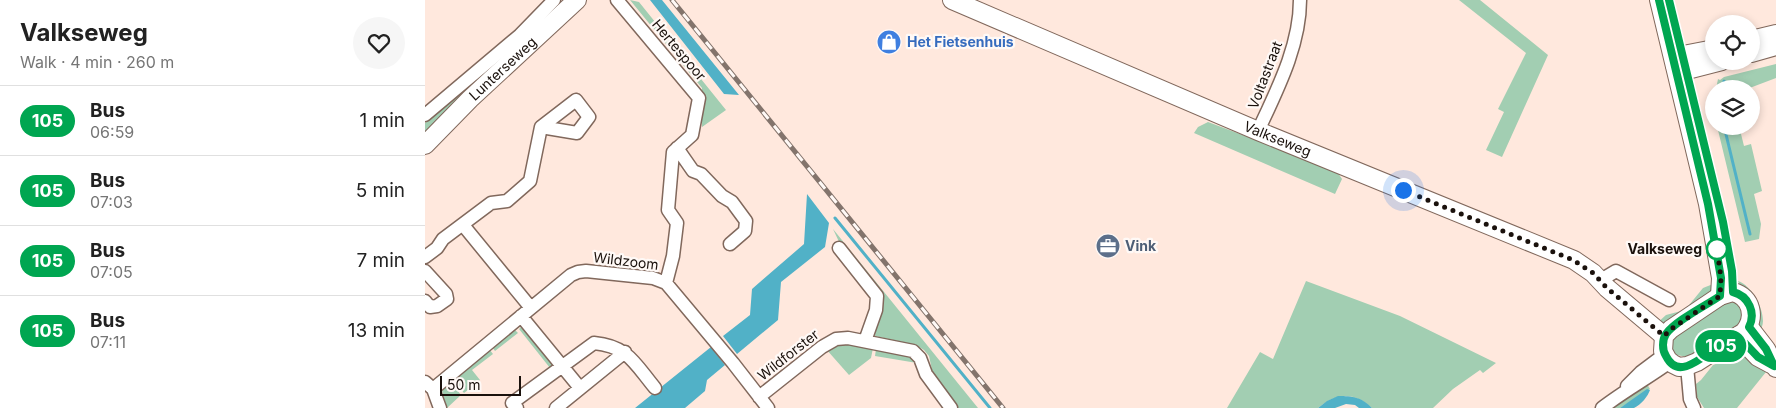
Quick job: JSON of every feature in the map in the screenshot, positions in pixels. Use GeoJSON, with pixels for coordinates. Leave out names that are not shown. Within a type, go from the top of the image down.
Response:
{"type":"FeatureCollection","features":[{"type":"Feature","properties":{"kind":"street"},"geometry":{"type":"LineString","coordinates":[[425,115],[520,35],[554,0]]}},
{"type":"Feature","properties":{"kind":"street","name":"Lunterseweg"},"geometry":{"type":"LineString","coordinates":[[427,147],[470,99],[577,0]]}},
{"type":"Feature","properties":{"kind":"street","name":"Hertespoor"},"geometry":{"type":"LineString","coordinates":[[617,0],[699,98],[692,135],[673,152],[667,210],[677,223],[673,256],[666,282]]}},
{"type":"Feature","properties":{"kind":"street","name":"Valkseweg"},"geometry":{"type":"LineString","coordinates":[[952,0],[1258,131],[1573,260],[1593,273],[1664,336]]}},
{"type":"Feature","properties":{"kind":"street","name":"Voltastraat"},"geometry":{"type":"LineString","coordinates":[[1258,131],[1286,69],[1297,31],[1300,0]]}},
{"type":"Feature","properties":{"kind":"street"},"geometry":{"type":"LineString","coordinates":[[1659,0],[1681,64]]}},
{"type":"Feature","properties":{"kind":"street"},"geometry":{"type":"LineString","coordinates":[[1669,0],[1718,252],[1721,278],[1727,294]]}},
{"type":"Feature","properties":{"kind":"street"},"geometry":{"type":"LineString","coordinates":[[1760,38],[1776,34]]}},
{"type":"Feature","properties":{"kind":"street"},"geometry":{"type":"LineString","coordinates":[[1760,50],[1776,46]]}},
{"type":"Feature","properties":{"kind":"street"},"geometry":{"type":"LineString","coordinates":[[1681,64],[1705,53]]}},
{"type":"Feature","properties":{"kind":"street"},"geometry":{"type":"LineString","coordinates":[[1681,64],[1705,62]]}},
{"type":"Feature","properties":{"kind":"street"},"geometry":{"type":"LineString","coordinates":[[425,257],[437,248],[443,239],[491,203],[507,201],[530,181],[541,127]]}},
{"type":"Feature","properties":{"kind":"street"},"geometry":{"type":"LineString","coordinates":[[677,148],[693,171],[701,174],[722,196],[732,202],[746,221],[745,232],[730,244]]}},
{"type":"Feature","properties":{"kind":"street"},"geometry":{"type":"LineString","coordinates":[[463,225],[563,367],[580,388]]}},
{"type":"Feature","properties":{"kind":"street"},"geometry":{"type":"LineString","coordinates":[[839,248],[877,296],[876,310],[865,341]]}},
{"type":"Feature","properties":{"kind":"street"},"geometry":{"type":"LineString","coordinates":[[425,271],[446,294],[447,299],[437,306],[430,307],[425,301]]}},
{"type":"Feature","properties":{"kind":"street","name":"Wildzoom"},"geometry":{"type":"LineString","coordinates":[[429,386],[571,275],[586,271],[661,279],[666,282],[768,408]]}},
{"type":"Feature","properties":{"kind":"street"},"geometry":{"type":"LineString","coordinates":[[1601,280],[1616,271],[1669,300]]}},
{"type":"Feature","properties":{"kind":"street"},"geometry":{"type":"LineString","coordinates":[[1727,294],[1740,294],[1745,298],[1750,307],[1751,322],[1743,331],[1697,362],[1687,366],[1679,367],[1667,358],[1664,336],[1671,329],[1727,294]]}},
{"type":"Feature","properties":{"kind":"street"},"geometry":{"type":"LineString","coordinates":[[1743,331],[1758,357],[1775,367]]}},
{"type":"Feature","properties":{"kind":"street","name":"Wildforster"},"geometry":{"type":"LineString","coordinates":[[759,397],[831,341],[843,338],[908,349],[917,354],[922,361],[928,378],[951,408]]}},
{"type":"Feature","properties":{"kind":"street"},"geometry":{"type":"LineString","coordinates":[[517,408],[512,403],[594,343],[608,344],[625,352],[655,388]]}},
{"type":"Feature","properties":{"kind":"street"},"geometry":{"type":"LineString","coordinates":[[556,408],[625,352]]}},
{"type":"Feature","properties":{"kind":"street"},"geometry":{"type":"LineString","coordinates":[[1602,408],[1641,372],[1667,358]]}},
{"type":"Feature","properties":{"kind":"street"},"geometry":{"type":"LineString","coordinates":[[1687,366],[1689,400],[1694,408]]}},
{"type":"Feature","properties":{"kind":"street"},"geometry":{"type":"LineString","coordinates":[[429,386],[440,408]]}},
{"type":"Feature","properties":{"kind":"green space"},"geometry":{"type":"Polygon","coordinates":[[[630,0],[639,2],[726,110],[702,127],[702,88],[630,0]]]}},
{"type":"Feature","properties":{"kind":"green space"},"geometry":{"type":"Polygon","coordinates":[[[1459,0],[1480,0],[1548,55],[1502,157],[1486,150],[1504,112],[1498,109],[1526,53],[1459,0]]]}},
{"type":"Feature","properties":{"kind":"green space"},"geometry":{"type":"Polygon","coordinates":[[[1776,64],[1776,78],[1760,84],[1760,80],[1720,80],[1724,77],[1752,70],[1760,70],[1760,68],[1776,64]]]}},
{"type":"Feature","properties":{"kind":"green space"},"geometry":{"type":"Polygon","coordinates":[[[477,80],[477,82],[425,134],[425,123],[477,80]]]}},
{"type":"Feature","properties":{"kind":"green space"},"geometry":{"type":"Polygon","coordinates":[[[1208,122],[1336,170],[1342,179],[1335,194],[1194,133],[1198,127],[1208,122]]]}},
{"type":"Feature","properties":{"kind":"green space"},"geometry":{"type":"Polygon","coordinates":[[[1719,135],[1741,135],[1744,146],[1751,144],[1762,191],[1754,194],[1761,224],[1759,239],[1745,242],[1719,135]]]}},
{"type":"Feature","properties":{"kind":"green space"},"geometry":{"type":"Polygon","coordinates":[[[833,229],[978,408],[957,408],[934,379],[929,356],[924,350],[916,345],[875,336],[880,296],[841,246],[833,229]]]}},
{"type":"Feature","properties":{"kind":"green space"},"geometry":{"type":"Polygon","coordinates":[[[1306,281],[1400,316],[1496,363],[1483,373],[1480,370],[1453,389],[1433,408],[1372,408],[1358,399],[1345,396],[1332,399],[1318,408],[1227,408],[1260,352],[1273,359],[1306,281]]]}},
{"type":"Feature","properties":{"kind":"green space"},"geometry":{"type":"Polygon","coordinates":[[[1738,281],[1748,287],[1759,304],[1763,315],[1760,333],[1738,281]]]}},
{"type":"Feature","properties":{"kind":"green space"},"geometry":{"type":"Polygon","coordinates":[[[1718,282],[1716,290],[1662,330],[1655,325],[1666,315],[1685,310],[1703,288],[1718,282]]]}},
{"type":"Feature","properties":{"kind":"green space"},"geometry":{"type":"Polygon","coordinates":[[[1727,302],[1738,303],[1744,313],[1740,323],[1688,357],[1676,355],[1671,345],[1675,335],[1727,302]]]}},
{"type":"Feature","properties":{"kind":"green space"},"geometry":{"type":"Polygon","coordinates":[[[522,326],[554,365],[550,368],[519,329],[522,326]]]}},
{"type":"Feature","properties":{"kind":"green space"},"geometry":{"type":"Polygon","coordinates":[[[514,329],[518,333],[495,351],[492,347],[514,329]]]}},
{"type":"Feature","properties":{"kind":"green space"},"geometry":{"type":"Polygon","coordinates":[[[835,344],[873,348],[871,358],[849,375],[826,349],[835,344]]]}},
{"type":"Feature","properties":{"kind":"green space"},"geometry":{"type":"Polygon","coordinates":[[[489,349],[493,354],[472,370],[480,380],[464,393],[452,379],[489,349]]]}},
{"type":"Feature","properties":{"kind":"green space"},"geometry":{"type":"Polygon","coordinates":[[[876,349],[909,354],[917,363],[875,356],[876,349]]]}},
{"type":"Feature","properties":{"kind":"green space"},"geometry":{"type":"Polygon","coordinates":[[[1742,354],[1751,355],[1766,372],[1737,408],[1704,408],[1697,397],[1696,384],[1713,365],[1742,354]]]}},
{"type":"Feature","properties":{"kind":"green space"},"geometry":{"type":"Polygon","coordinates":[[[450,381],[461,395],[447,408],[442,391],[450,381]]]}},
{"type":"Feature","properties":{"kind":"green space"},"geometry":{"type":"Polygon","coordinates":[[[1647,384],[1650,389],[1620,408],[1612,408],[1647,384]]]}},
{"type":"Feature","properties":{"kind":"water"},"geometry":{"type":"Polygon","coordinates":[[[650,0],[662,0],[739,95],[724,94],[650,0]]]}},
{"type":"Feature","properties":{"kind":"water"},"geometry":{"type":"Polygon","coordinates":[[[807,194],[829,223],[825,247],[781,282],[778,320],[737,354],[723,336],[750,315],[752,289],[804,244],[807,194]]]}},
{"type":"Feature","properties":{"kind":"water"},"geometry":{"type":"Polygon","coordinates":[[[711,347],[725,365],[707,380],[705,391],[685,408],[635,408],[711,347]]]}},
{"type":"Feature","properties":{"kind":"water"},"geometry":{"type":"Polygon","coordinates":[[[1647,389],[1650,390],[1648,395],[1637,407],[1620,408],[1647,389]]]}},
{"type":"Feature","properties":{"kind":"water"},"geometry":{"type":"Polygon","coordinates":[[[1338,396],[1357,398],[1372,408],[1359,408],[1355,405],[1346,404],[1335,408],[1318,408],[1338,396]]]}},
{"type":"Feature","properties":{"kind":"waterway"},"geometry":{"type":"LineString","coordinates":[[1726,135],[1750,234]]}},
{"type":"Feature","properties":{"kind":"waterway"},"geometry":{"type":"LineString","coordinates":[[835,218],[990,408]]}},
{"type":"Feature","properties":{"kind":"railway"},"geometry":{"type":"LineString","coordinates":[[672,0],[1003,408]]}},
{"type":"Feature","properties":{"kind":"bus line","name":"105"},"geometry":{"type":"LineString","coordinates":[[1659,0],[1708,204],[1718,252],[1721,278],[1720,296],[1671,329],[1664,336],[1663,351],[1668,360],[1673,364],[1679,367],[1687,366],[1697,362],[1738,336],[1758,357],[1774,366],[1766,349],[1749,327],[1752,313],[1748,302],[1740,294],[1733,292],[1729,250],[1723,222],[1669,0]]}},
{"type":"Feature","properties":{"kind":"place","name":"Het Fietsenhuis"},"geometry":{"type":"Point","coordinates":[889,42]}},
{"type":"Feature","properties":{"kind":"place","name":"Vink"},"geometry":{"type":"Point","coordinates":[1108,246]}},
{"type":"Feature","properties":{"kind":"place","name":"Valkseweg"},"geometry":{"type":"Point","coordinates":[1717,249]}},
{"type":"Feature","properties":{"kind":"route"},"geometry":{"type":"LineString","coordinates":[[1403,190],[1573,260],[1593,273],[1607,288],[1664,336],[1671,329],[1720,296],[1721,278],[1717,249]]}}]}
